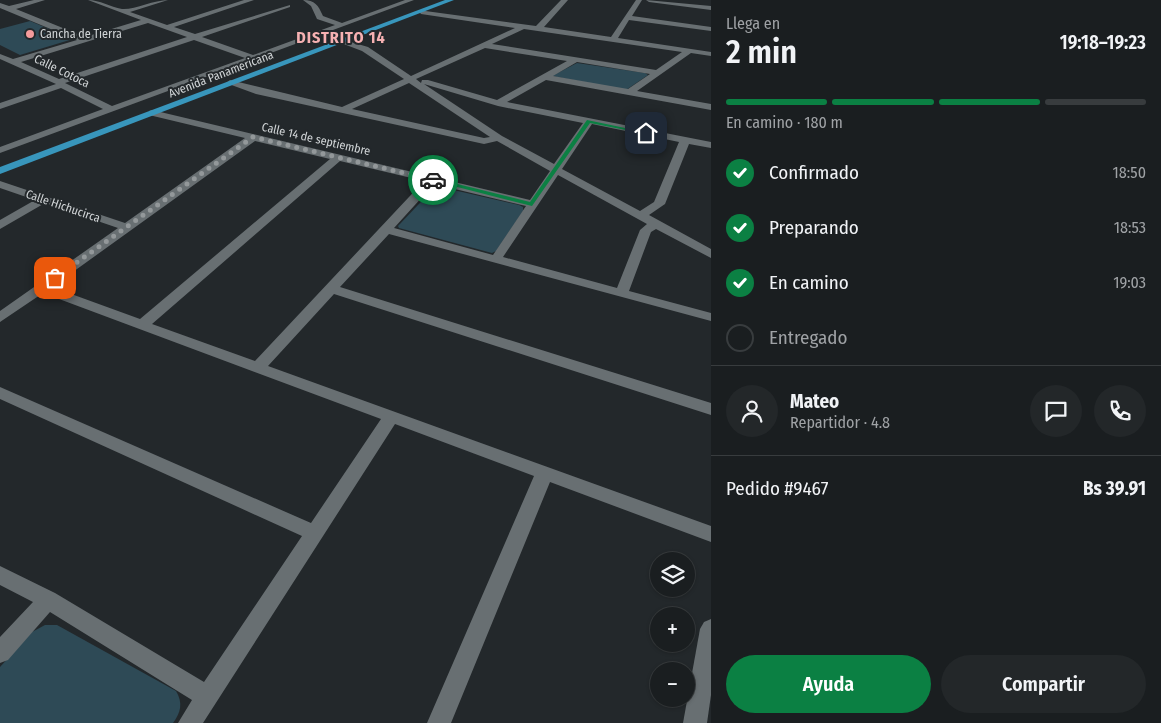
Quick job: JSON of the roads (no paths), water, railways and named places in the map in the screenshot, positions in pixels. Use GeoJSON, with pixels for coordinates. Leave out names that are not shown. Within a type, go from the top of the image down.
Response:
{"type":"FeatureCollection","features":[{"type":"Feature","properties":{"kind":"highway","name":"Avenida Panamericana"},"geometry":{"type":"LineString","coordinates":[[0,161],[431,0]]}},
{"type":"Feature","properties":{"kind":"highway","name":"Avenida Panamericana"},"geometry":{"type":"LineString","coordinates":[[0,171],[451,0]]}},
{"type":"Feature","properties":{"kind":"street"},"geometry":{"type":"LineString","coordinates":[[0,11],[42,0]]}},
{"type":"Feature","properties":{"kind":"street"},"geometry":{"type":"LineString","coordinates":[[92,0],[252,58]]}},
{"type":"Feature","properties":{"kind":"street"},"geometry":{"type":"LineString","coordinates":[[124,12],[165,0]]}},
{"type":"Feature","properties":{"kind":"street"},"geometry":{"type":"LineString","coordinates":[[167,26],[251,0]]}},
{"type":"Feature","properties":{"kind":"street"},"geometry":{"type":"LineString","coordinates":[[308,0],[314,5],[320,17],[342,25]]}},
{"type":"Feature","properties":{"kind":"street","name":"Avenida Panamericana"},"geometry":{"type":"LineString","coordinates":[[0,150],[411,0]]}},
{"type":"Feature","properties":{"kind":"street"},"geometry":{"type":"LineString","coordinates":[[538,29],[566,0]]}},
{"type":"Feature","properties":{"kind":"street"},"geometry":{"type":"LineString","coordinates":[[613,40],[639,0]]}},
{"type":"Feature","properties":{"kind":"street"},"geometry":{"type":"LineString","coordinates":[[649,0],[711,8]]}},
{"type":"Feature","properties":{"kind":"street"},"geometry":{"type":"LineString","coordinates":[[0,5],[85,40]]}},
{"type":"Feature","properties":{"kind":"street"},"geometry":{"type":"LineString","coordinates":[[0,106],[288,6]]}},
{"type":"Feature","properties":{"kind":"street"},"geometry":{"type":"LineString","coordinates":[[421,12],[711,54]]}},
{"type":"Feature","properties":{"kind":"street"},"geometry":{"type":"LineString","coordinates":[[628,18],[711,29]]}},
{"type":"Feature","properties":{"kind":"street"},"geometry":{"type":"LineString","coordinates":[[12,62],[149,20]]}},
{"type":"Feature","properties":{"kind":"street"},"geometry":{"type":"LineString","coordinates":[[343,110],[522,27]]}},
{"type":"Feature","properties":{"kind":"street"},"geometry":{"type":"LineString","coordinates":[[344,41],[365,49],[498,138],[711,254]]}},
{"type":"Feature","properties":{"kind":"street"},"geometry":{"type":"LineString","coordinates":[[483,45],[658,73]]}},
{"type":"Feature","properties":{"kind":"street"},"geometry":{"type":"LineString","coordinates":[[630,92],[689,51]]}},
{"type":"Feature","properties":{"kind":"street","name":"Calle Cotoca"},"geometry":{"type":"LineString","coordinates":[[0,56],[112,110]]}},
{"type":"Feature","properties":{"kind":"street"},"geometry":{"type":"LineString","coordinates":[[498,103],[574,60]]}},
{"type":"Feature","properties":{"kind":"street"},"geometry":{"type":"LineString","coordinates":[[544,77],[711,107]]}},
{"type":"Feature","properties":{"kind":"street"},"geometry":{"type":"LineString","coordinates":[[410,78],[498,103],[711,145]]}},
{"type":"Feature","properties":{"kind":"street"},"geometry":{"type":"LineString","coordinates":[[230,83],[256,91],[484,141],[498,138]]}},
{"type":"Feature","properties":{"kind":"street","name":"Calle 14 de septiembre"},"geometry":{"type":"LineString","coordinates":[[152,113],[532,204]]}},
{"type":"Feature","properties":{"kind":"street"},"geometry":{"type":"LineString","coordinates":[[496,259],[589,121]]}},
{"type":"Feature","properties":{"kind":"street"},"geometry":{"type":"LineString","coordinates":[[0,318],[253,137]]}},
{"type":"Feature","properties":{"kind":"street"},"geometry":{"type":"LineString","coordinates":[[641,215],[659,204],[685,140]]}},
{"type":"Feature","properties":{"kind":"street"},"geometry":{"type":"LineString","coordinates":[[142,325],[338,157]]}},
{"type":"Feature","properties":{"kind":"street"},"geometry":{"type":"LineString","coordinates":[[258,368],[432,179]]}},
{"type":"Feature","properties":{"kind":"street","name":"Calle Hichucirca"},"geometry":{"type":"LineString","coordinates":[[0,184],[126,227]]}},
{"type":"Feature","properties":{"kind":"street"},"geometry":{"type":"LineString","coordinates":[[0,225],[44,199]]}},
{"type":"Feature","properties":{"kind":"street"},"geometry":{"type":"LineString","coordinates":[[622,293],[646,230],[656,223]]}},
{"type":"Feature","properties":{"kind":"street"},"geometry":{"type":"LineString","coordinates":[[386,230],[711,317]]}},
{"type":"Feature","properties":{"kind":"street"},"geometry":{"type":"LineString","coordinates":[[41,288],[711,534]]}},
{"type":"Feature","properties":{"kind":"street"},"geometry":{"type":"LineString","coordinates":[[331,289],[711,409]]}},
{"type":"Feature","properties":{"kind":"street"},"geometry":{"type":"LineString","coordinates":[[0,393],[314,533]]}},
{"type":"Feature","properties":{"kind":"street"},"geometry":{"type":"LineString","coordinates":[[190,723],[391,417]]}},
{"type":"Feature","properties":{"kind":"street"},"geometry":{"type":"LineString","coordinates":[[439,723],[545,472]]}},
{"type":"Feature","properties":{"kind":"street"},"geometry":{"type":"LineString","coordinates":[[0,576],[48,600],[207,696]]}},
{"type":"Feature","properties":{"kind":"street"},"geometry":{"type":"LineString","coordinates":[[0,654],[48,600]]}},
{"type":"Feature","properties":{"kind":"street"},"geometry":{"type":"LineString","coordinates":[[702,714],[711,629]]}},
{"type":"Feature","properties":{"kind":"place","name":"Cancha de Tierra"},"geometry":{"type":"Point","coordinates":[30,34]}},
{"type":"Feature","properties":{"kind":"district","name":"DISTRITO 14"},"geometry":{"type":"Point","coordinates":[341,37]}}]}
